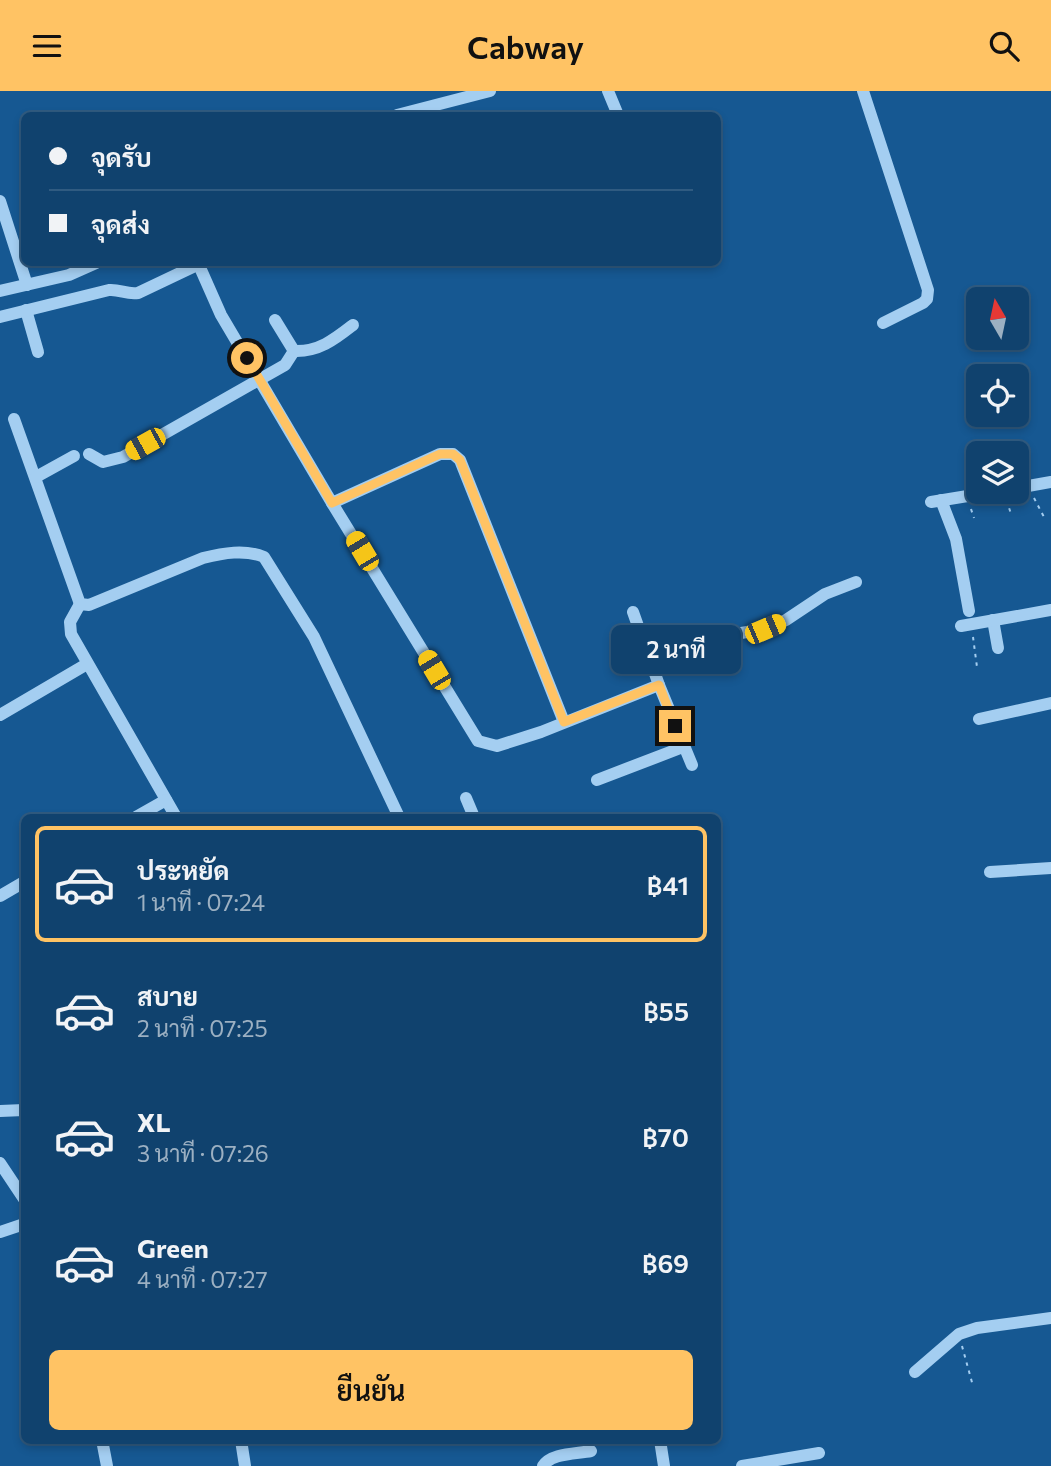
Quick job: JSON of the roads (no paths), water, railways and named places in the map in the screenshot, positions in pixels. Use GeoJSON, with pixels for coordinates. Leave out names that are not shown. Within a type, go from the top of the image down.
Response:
{"type":"FeatureCollection","features":[{"type":"Feature","properties":{"kind":"street"},"geometry":{"type":"LineString","coordinates":[[405,112],[448,96],[491,91]]}},
{"type":"Feature","properties":{"kind":"street"},"geometry":{"type":"LineString","coordinates":[[608,91],[617,112]]}},
{"type":"Feature","properties":{"kind":"street"},"geometry":{"type":"LineString","coordinates":[[863,91],[928,290],[927,299],[923,303],[883,323]]}},
{"type":"Feature","properties":{"kind":"street"},"geometry":{"type":"LineString","coordinates":[[0,201],[27,285]]}},
{"type":"Feature","properties":{"kind":"street"},"geometry":{"type":"LineString","coordinates":[[0,291],[69,275],[89,266]]}},
{"type":"Feature","properties":{"kind":"street"},"geometry":{"type":"LineString","coordinates":[[0,317],[109,290],[117,289],[128,295],[138,293],[193,266]]}},
{"type":"Feature","properties":{"kind":"street"},"geometry":{"type":"LineString","coordinates":[[200,266],[221,315],[478,741],[497,746],[659,685]]}},
{"type":"Feature","properties":{"kind":"street"},"geometry":{"type":"LineString","coordinates":[[26,310],[38,352]]}},
{"type":"Feature","properties":{"kind":"street"},"geometry":{"type":"LineString","coordinates":[[275,320],[295,351]]}},
{"type":"Feature","properties":{"kind":"street"},"geometry":{"type":"LineString","coordinates":[[295,351],[305,352],[327,345],[353,325]]}},
{"type":"Feature","properties":{"kind":"street"},"geometry":{"type":"LineString","coordinates":[[89,454],[103,462],[122,457],[285,365],[295,351]]}},
{"type":"Feature","properties":{"kind":"street"},"geometry":{"type":"LineString","coordinates":[[14,419],[80,604],[70,622],[71,634],[174,814]]}},
{"type":"Feature","properties":{"kind":"street"},"geometry":{"type":"LineString","coordinates":[[332,503],[440,454],[453,454],[460,460],[564,722]]}},
{"type":"Feature","properties":{"kind":"street"},"geometry":{"type":"LineString","coordinates":[[36,477],[74,456]]}},
{"type":"Feature","properties":{"kind":"street"},"geometry":{"type":"LineString","coordinates":[[1029,486],[1051,482]]}},
{"type":"Feature","properties":{"kind":"street"},"geometry":{"type":"LineString","coordinates":[[966,496],[936,501],[956,539],[967,620],[993,620],[1051,610]]}},
{"type":"Feature","properties":{"kind":"street"},"geometry":{"type":"LineString","coordinates":[[80,604],[89,605],[203,558],[253,552],[264,557],[314,637],[398,814]]}},
{"type":"Feature","properties":{"kind":"street"},"geometry":{"type":"LineString","coordinates":[[649,656],[688,642],[765,629],[786,620],[825,594],[856,582]]}},
{"type":"Feature","properties":{"kind":"street"},"geometry":{"type":"LineString","coordinates":[[633,612],[692,765]]}},
{"type":"Feature","properties":{"kind":"street"},"geometry":{"type":"LineString","coordinates":[[993,620],[998,648]]}},
{"type":"Feature","properties":{"kind":"street"},"geometry":{"type":"LineString","coordinates":[[0,715],[87,664]]}},
{"type":"Feature","properties":{"kind":"street"},"geometry":{"type":"LineString","coordinates":[[979,719],[1051,703]]}},
{"type":"Feature","properties":{"kind":"street"},"geometry":{"type":"LineString","coordinates":[[597,780],[683,747]]}},
{"type":"Feature","properties":{"kind":"street"},"geometry":{"type":"LineString","coordinates":[[466,798],[473,814]]}},
{"type":"Feature","properties":{"kind":"street"},"geometry":{"type":"LineString","coordinates":[[141,814],[166,800]]}},
{"type":"Feature","properties":{"kind":"street"},"geometry":{"type":"LineString","coordinates":[[990,872],[1051,869]]}},
{"type":"Feature","properties":{"kind":"street"},"geometry":{"type":"LineString","coordinates":[[0,896],[21,883]]}},
{"type":"Feature","properties":{"kind":"street"},"geometry":{"type":"LineString","coordinates":[[0,1111],[21,1110]]}},
{"type":"Feature","properties":{"kind":"street"},"geometry":{"type":"LineString","coordinates":[[0,1163],[21,1194]]}},
{"type":"Feature","properties":{"kind":"street"},"geometry":{"type":"LineString","coordinates":[[0,1232],[21,1225]]}},
{"type":"Feature","properties":{"kind":"street"},"geometry":{"type":"LineString","coordinates":[[915,1372],[959,1334],[977,1328],[1051,1318]]}},
{"type":"Feature","properties":{"kind":"street"},"geometry":{"type":"LineString","coordinates":[[103,1444],[107,1466]]}},
{"type":"Feature","properties":{"kind":"street"},"geometry":{"type":"LineString","coordinates":[[242,1444],[246,1466]]}},
{"type":"Feature","properties":{"kind":"street"},"geometry":{"type":"LineString","coordinates":[[661,1444],[664,1466]]}},
{"type":"Feature","properties":{"kind":"street"},"geometry":{"type":"LineString","coordinates":[[543,1466],[547,1460],[555,1457],[591,1451]]}},
{"type":"Feature","properties":{"kind":"street"},"geometry":{"type":"LineString","coordinates":[[742,1466],[819,1453]]}}]}
